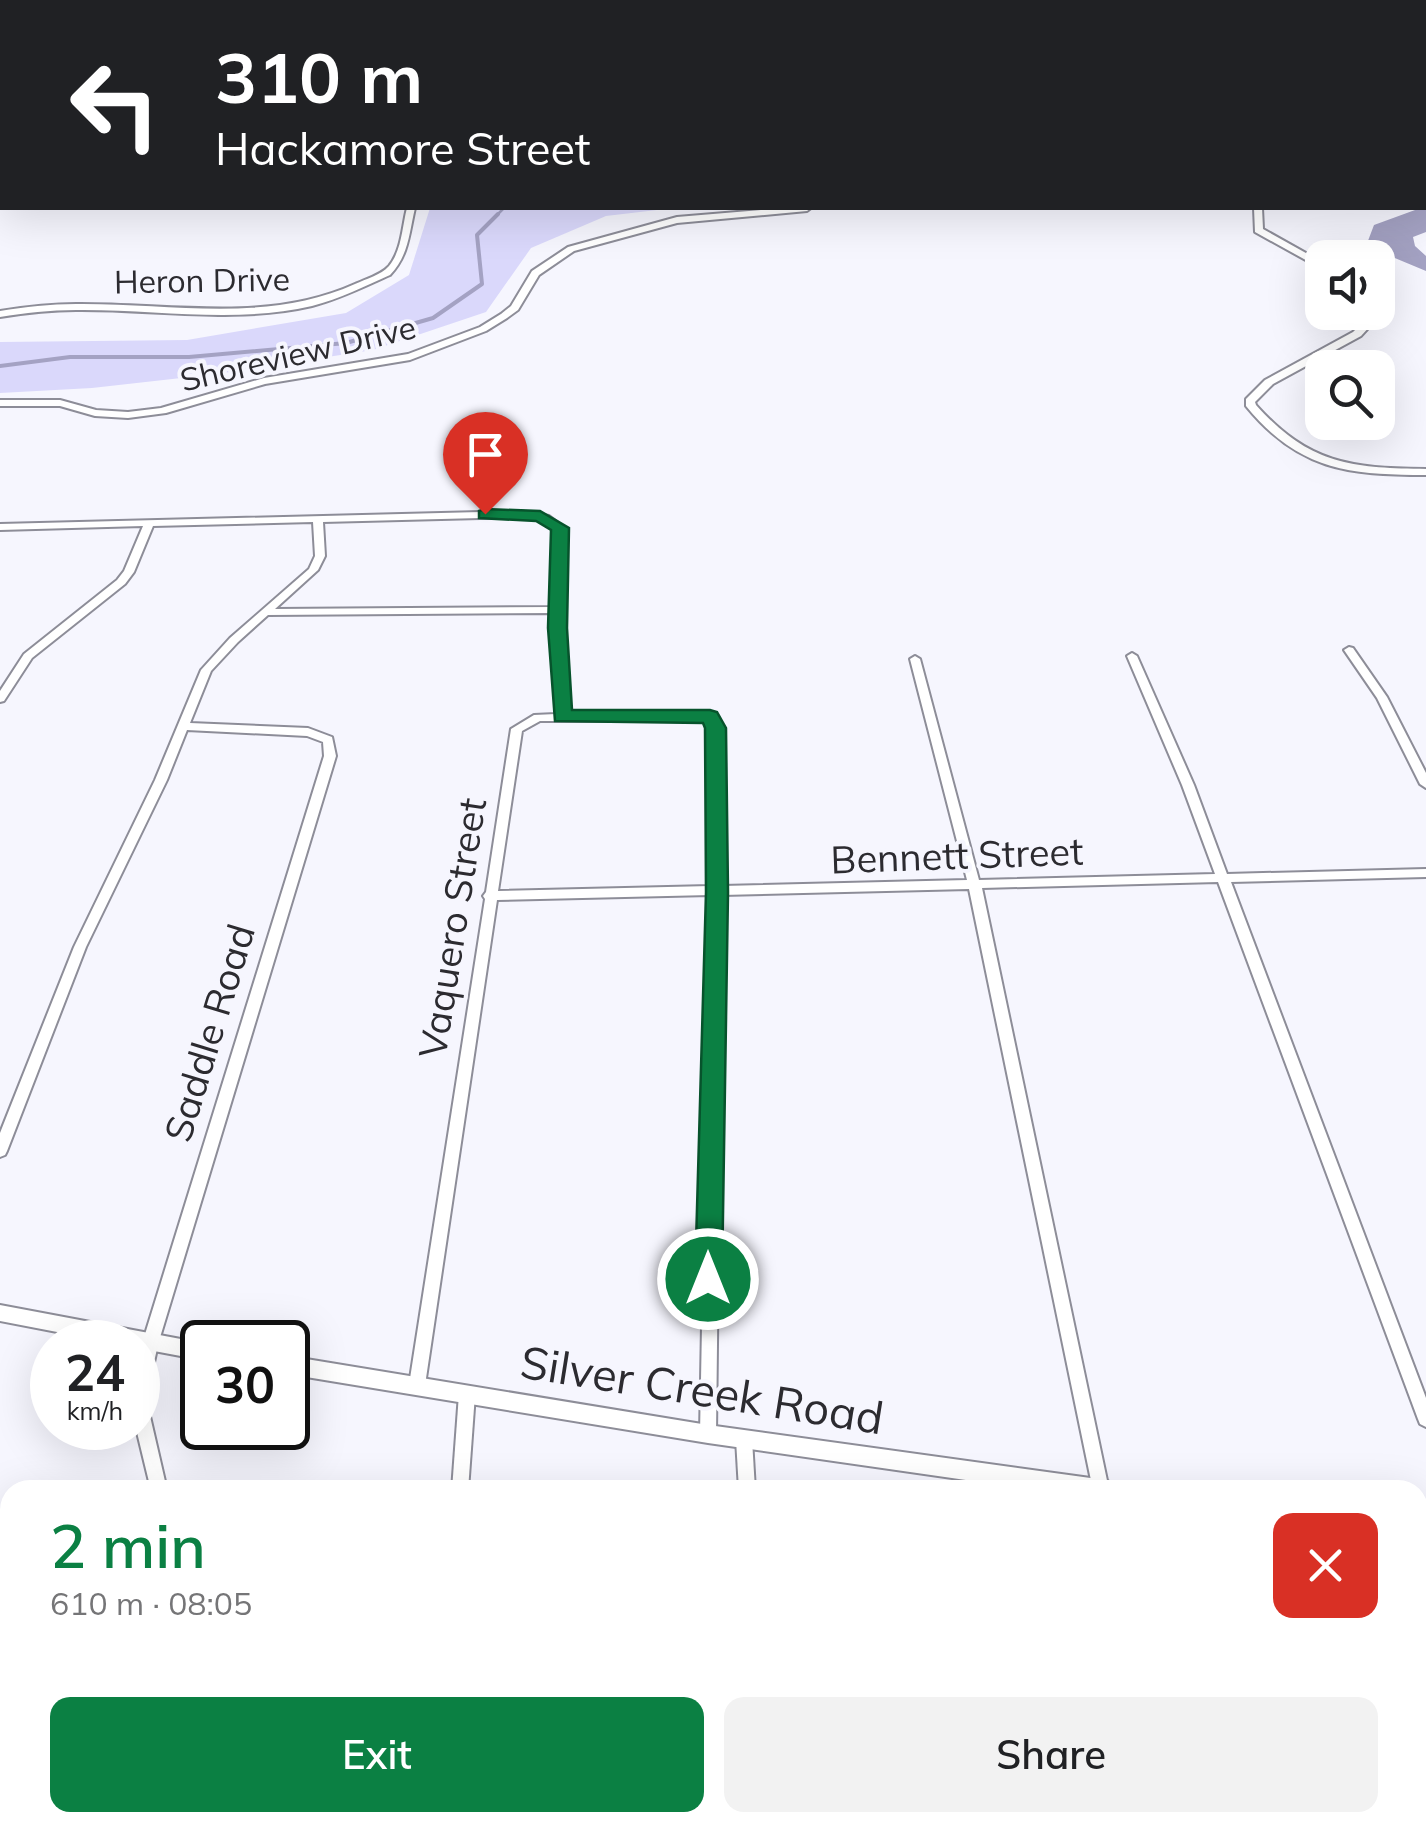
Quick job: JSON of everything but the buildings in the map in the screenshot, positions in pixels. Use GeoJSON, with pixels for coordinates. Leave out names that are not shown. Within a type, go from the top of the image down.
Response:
{"type":"FeatureCollection","features":[{"type":"Feature","properties":{"kind":"street","name":"Heron Drive"},"geometry":{"type":"LineString","coordinates":[[0,314],[66,306],[246,310],[311,304],[387,273],[396,265],[402,256],[411,210]]}},
{"type":"Feature","properties":{"kind":"street","name":"Shoreview Drive"},"geometry":{"type":"LineString","coordinates":[[0,402],[60,403],[128,415],[162,411],[264,381],[410,357],[482,329],[504,316],[514,308],[534,273],[570,249],[677,220],[785,210]]}},
{"type":"Feature","properties":{"kind":"street"},"geometry":{"type":"LineString","coordinates":[[1258,210],[1258,230],[1305,256]]}},
{"type":"Feature","properties":{"kind":"street"},"geometry":{"type":"LineString","coordinates":[[1361,330],[1269,382],[1250,401],[1251,406],[1272,432],[1316,460],[1359,469],[1426,472]]}},
{"type":"Feature","properties":{"kind":"street"},"geometry":{"type":"LineString","coordinates":[[0,527],[519,514],[550,520],[560,528],[562,717],[710,717],[717,892],[710,1124],[708,1434]]}},
{"type":"Feature","properties":{"kind":"street"},"geometry":{"type":"LineString","coordinates":[[0,1151],[80,947],[162,780],[206,670],[313,570],[320,556],[318,519]]}},
{"type":"Feature","properties":{"kind":"street"},"geometry":{"type":"LineString","coordinates":[[0,699],[28,656],[129,572],[149,524]]}},
{"type":"Feature","properties":{"kind":"street"},"geometry":{"type":"LineString","coordinates":[[266,612],[559,610]]}},
{"type":"Feature","properties":{"kind":"street"},"geometry":{"type":"LineString","coordinates":[[1349,650],[1382,698],[1426,784]]}},
{"type":"Feature","properties":{"kind":"street"},"geometry":{"type":"LineString","coordinates":[[1132,656],[1223,878],[1426,1420]]}},
{"type":"Feature","properties":{"kind":"street"},"geometry":{"type":"LineString","coordinates":[[915,659],[975,884],[1100,1480]]}},
{"type":"Feature","properties":{"kind":"street","name":"Vaquero Street"},"geometry":{"type":"LineString","coordinates":[[417,1385],[516,729],[538,718],[562,717]]}},
{"type":"Feature","properties":{"kind":"street","name":"Saddle Road"},"geometry":{"type":"LineString","coordinates":[[157,1320],[330,756],[328,740],[308,732],[183,726]]}},
{"type":"Feature","properties":{"kind":"street","name":"Bennett Street"},"geometry":{"type":"LineString","coordinates":[[489,896],[1426,873]]}},
{"type":"Feature","properties":{"kind":"street"},"geometry":{"type":"LineString","coordinates":[[0,1313],[34,1320]]}},
{"type":"Feature","properties":{"kind":"street","name":"Silver Creek Road"},"geometry":{"type":"LineString","coordinates":[[310,1368],[708,1434],[1032,1480]]}},
{"type":"Feature","properties":{"kind":"street"},"geometry":{"type":"LineString","coordinates":[[461,1480],[467,1394]]}},
{"type":"Feature","properties":{"kind":"street"},"geometry":{"type":"LineString","coordinates":[[744,1439],[746,1480]]}},
{"type":"Feature","properties":{"kind":"street","name":"Saddle Road"},"geometry":{"type":"LineString","coordinates":[[150,1450],[157,1480]]}},
{"type":"Feature","properties":{"kind":"shaded area"},"geometry":{"type":"Polygon","coordinates":[[[429,210],[657,210],[606,216],[531,248],[486,312],[373,350],[217,374],[92,388],[0,393],[0,342],[187,340],[346,313],[409,275],[429,210]]]}},
{"type":"Feature","properties":{"kind":"shaded area"},"geometry":{"type":"Polygon","coordinates":[[[1415,210],[1426,210],[1426,232],[1413,237],[1415,246],[1426,256],[1426,271],[1395,258],[1395,240],[1368,240],[1374,225],[1415,210]]]}},
{"type":"Feature","properties":{"kind":"waterway"},"geometry":{"type":"LineString","coordinates":[[0,366],[70,357],[189,357],[346,343],[433,318],[482,284],[477,235],[502,210]]}},
{"type":"Feature","properties":{"kind":"route"},"geometry":{"type":"LineString","coordinates":[[485,514],[540,516],[560,528],[558,628],[562,717],[710,717],[716,728],[717,892],[708,1279]]}}]}
